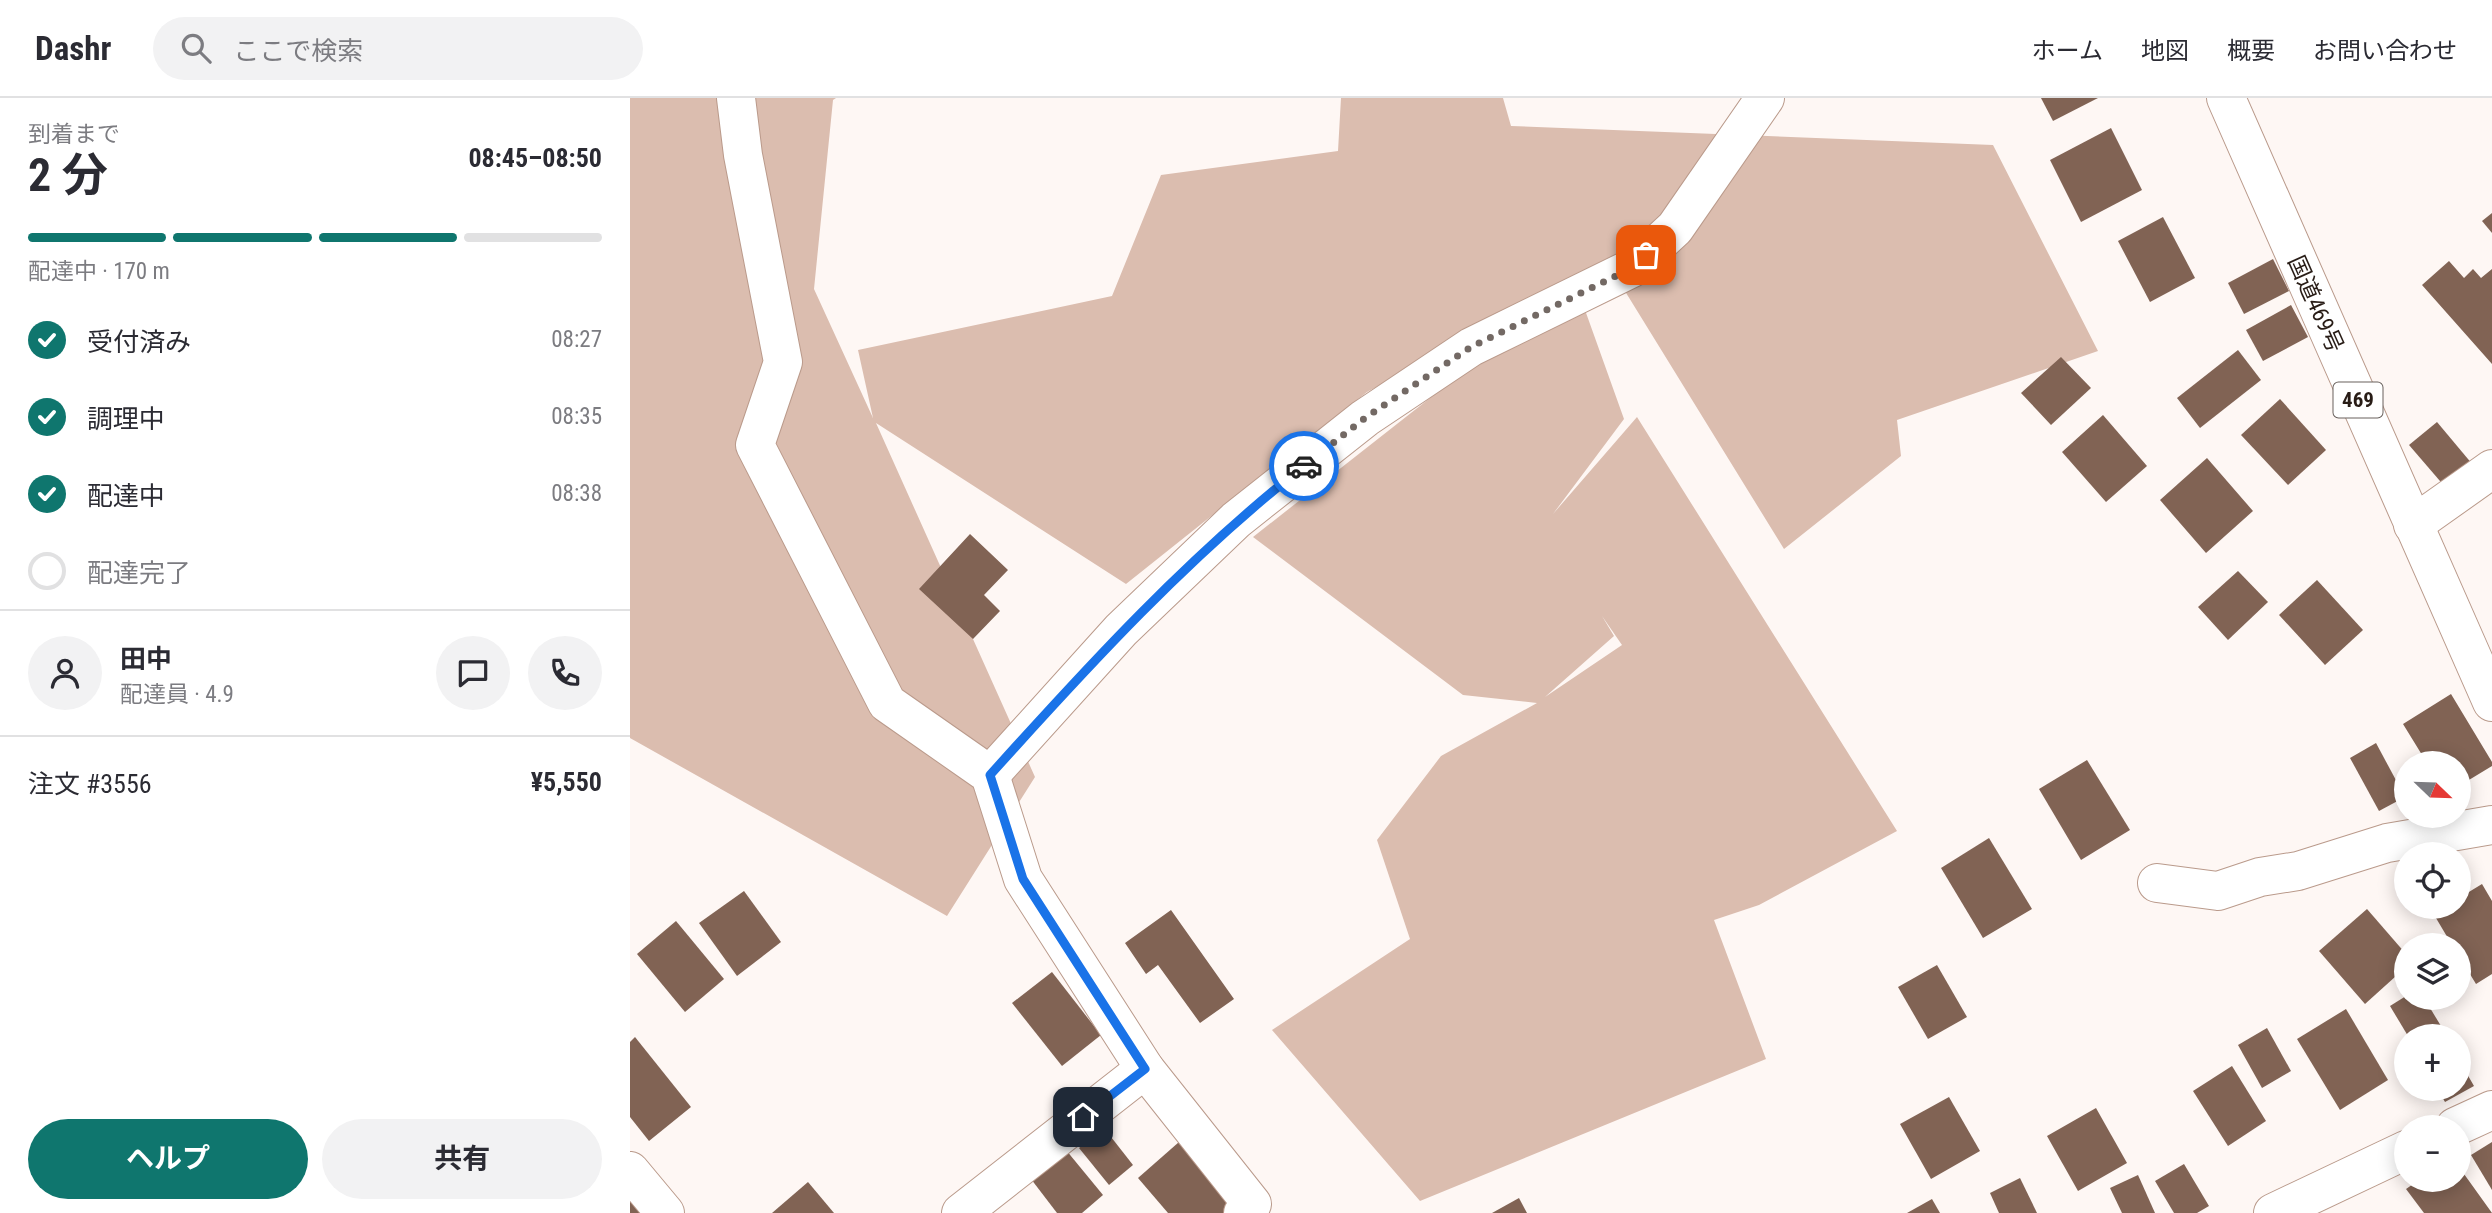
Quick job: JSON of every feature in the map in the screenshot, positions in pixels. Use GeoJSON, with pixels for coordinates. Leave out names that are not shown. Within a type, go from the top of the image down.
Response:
{"type":"FeatureCollection","features":[{"type":"Feature","properties":{"kind":"main road"},"geometry":{"type":"LineString","coordinates":[[736,98],[743,155],[783,362],[755,445],[887,704],[990,775],[1023,879],[1145,1069],[1252,1204],[1243,1213]]}},
{"type":"Feature","properties":{"kind":"main road"},"geometry":{"type":"LineString","coordinates":[[990,775],[1121,631],[1257,503],[1365,418],[1471,347],[1632,268],[1675,229],[1765,98]]}},
{"type":"Feature","properties":{"kind":"main road","name":"国道469号"},"geometry":{"type":"LineString","coordinates":[[2226,98],[2492,702]]}},
{"type":"Feature","properties":{"kind":"main road"},"geometry":{"type":"LineString","coordinates":[[2413,525],[2492,469]]}},
{"type":"Feature","properties":{"kind":"main road"},"geometry":{"type":"LineString","coordinates":[[2157,883],[2218,891],[2260,877],[2298,871],[2387,843],[2492,825]]}},
{"type":"Feature","properties":{"kind":"main road"},"geometry":{"type":"LineString","coordinates":[[961,1213],[1145,1069]]}},
{"type":"Feature","properties":{"kind":"main road"},"geometry":{"type":"LineString","coordinates":[[2471,1120],[2492,1110]]}},
{"type":"Feature","properties":{"kind":"main road"},"geometry":{"type":"LineString","coordinates":[[2278,1212],[2394,1156]]}},
{"type":"Feature","properties":{"kind":"main road"},"geometry":{"type":"LineString","coordinates":[[630,1171],[664,1213]]}},
{"type":"Feature","properties":{"kind":"shaded area"},"geometry":{"type":"Polygon","coordinates":[[[630,98],[836,98],[833,100],[814,289],[873,418],[858,350],[1112,296],[1161,175],[1338,151],[1341,98],[1503,98],[1511,126],[1993,145],[2098,351],[1897,420],[1901,456],[1784,549],[1607,262],[1367,392],[1126,584],[876,423],[1035,777],[947,916],[630,738],[630,98]]]}},
{"type":"Feature","properties":{"kind":"shaded area"},"geometry":{"type":"Polygon","coordinates":[[[1585,310],[1624,419],[1553,514],[1637,417],[1897,831],[1759,905],[1714,920],[1766,1059],[1420,1201],[1272,1030],[1410,939],[1377,840],[1441,756],[1537,703],[1463,695],[1253,537],[1467,369],[1585,310]],[[1602,616],[1614,636],[1545,697],[1622,645],[1602,616]]]}},
{"type":"Feature","properties":{"kind":"building"},"geometry":{"type":"Polygon","coordinates":[[[2041,98],[2098,98],[2053,121],[2041,98]]]}},
{"type":"Feature","properties":{"kind":"building"},"geometry":{"type":"Polygon","coordinates":[[[2111,128],[2142,190],[2081,222],[2050,160],[2111,128]]]}},
{"type":"Feature","properties":{"kind":"building"},"geometry":{"type":"Polygon","coordinates":[[[2492,213],[2492,233],[2482,221],[2492,213]]]}},
{"type":"Feature","properties":{"kind":"building"},"geometry":{"type":"Polygon","coordinates":[[[2163,217],[2195,278],[2150,302],[2118,241],[2163,217]]]}},
{"type":"Feature","properties":{"kind":"building"},"geometry":{"type":"Polygon","coordinates":[[[2273,259],[2289,291],[2244,314],[2228,283],[2273,259]]]}},
{"type":"Feature","properties":{"kind":"building"},"geometry":{"type":"Polygon","coordinates":[[[2449,261],[2464,278],[2473,269],[2481,278],[2492,269],[2492,364],[2422,285],[2449,261]]]}},
{"type":"Feature","properties":{"kind":"building"},"geometry":{"type":"Polygon","coordinates":[[[2291,305],[2308,337],[2263,361],[2246,330],[2291,305]]]}},
{"type":"Feature","properties":{"kind":"building"},"geometry":{"type":"Polygon","coordinates":[[[2238,350],[2261,380],[2200,428],[2177,398],[2238,350]]]}},
{"type":"Feature","properties":{"kind":"building"},"geometry":{"type":"Polygon","coordinates":[[[2061,357],[2091,388],[2051,425],[2021,393],[2061,357]]]}},
{"type":"Feature","properties":{"kind":"building"},"geometry":{"type":"Polygon","coordinates":[[[2280,399],[2326,450],[2288,485],[2241,435],[2280,399]]]}},
{"type":"Feature","properties":{"kind":"building"},"geometry":{"type":"Polygon","coordinates":[[[2103,415],[2147,466],[2106,502],[2062,452],[2103,415]]]}},
{"type":"Feature","properties":{"kind":"building"},"geometry":{"type":"Polygon","coordinates":[[[2437,422],[2473,465],[2446,488],[2409,445],[2437,422]]]}},
{"type":"Feature","properties":{"kind":"building"},"geometry":{"type":"Polygon","coordinates":[[[2207,458],[2253,511],[2206,553],[2160,500],[2207,458]]]}},
{"type":"Feature","properties":{"kind":"building"},"geometry":{"type":"Polygon","coordinates":[[[970,534],[1008,570],[984,595],[1000,611],[973,639],[919,589],[970,534]]]}},
{"type":"Feature","properties":{"kind":"building"},"geometry":{"type":"Polygon","coordinates":[[[2238,571],[2268,602],[2228,640],[2198,607],[2238,571]]]}},
{"type":"Feature","properties":{"kind":"building"},"geometry":{"type":"Polygon","coordinates":[[[2317,580],[2363,630],[2325,665],[2279,615],[2317,580]]]}},
{"type":"Feature","properties":{"kind":"building"},"geometry":{"type":"Polygon","coordinates":[[[2451,694],[2492,766],[2471,779],[2471,751],[2420,751],[2403,724],[2451,694]]]}},
{"type":"Feature","properties":{"kind":"building"},"geometry":{"type":"Polygon","coordinates":[[[2376,743],[2394,777],[2394,803],[2379,811],[2350,758],[2376,743]]]}},
{"type":"Feature","properties":{"kind":"building"},"geometry":{"type":"Polygon","coordinates":[[[2087,760],[2130,830],[2081,860],[2039,789],[2087,760]]]}},
{"type":"Feature","properties":{"kind":"building"},"geometry":{"type":"Polygon","coordinates":[[[1989,838],[2032,909],[1983,938],[1941,868],[1989,838]]]}},
{"type":"Feature","properties":{"kind":"building"},"geometry":{"type":"Polygon","coordinates":[[[2482,884],[2492,901],[2492,974],[2476,984],[2471,976],[2471,933],[2445,933],[2437,919],[2471,919],[2471,891],[2482,884]]]}},
{"type":"Feature","properties":{"kind":"building"},"geometry":{"type":"Polygon","coordinates":[[[744,891],[781,942],[737,976],[699,923],[744,891]]]}},
{"type":"Feature","properties":{"kind":"building"},"geometry":{"type":"Polygon","coordinates":[[[2367,909],[2394,940],[2394,978],[2365,1004],[2319,951],[2367,909]]]}},
{"type":"Feature","properties":{"kind":"building"},"geometry":{"type":"Polygon","coordinates":[[[1171,910],[1234,999],[1200,1023],[1158,965],[1146,974],[1125,943],[1171,910]]]}},
{"type":"Feature","properties":{"kind":"building"},"geometry":{"type":"Polygon","coordinates":[[[676,921],[724,979],[685,1012],[637,954],[676,921]]]}},
{"type":"Feature","properties":{"kind":"building"},"geometry":{"type":"Polygon","coordinates":[[[1937,965],[1967,1017],[1928,1039],[1898,987],[1937,965]]]}},
{"type":"Feature","properties":{"kind":"building"},"geometry":{"type":"Polygon","coordinates":[[[1052,972],[1101,1035],[1062,1066],[1012,1003],[1052,972]]]}},
{"type":"Feature","properties":{"kind":"building"},"geometry":{"type":"Polygon","coordinates":[[[2394,1004],[2394,1010],[2431,1010],[2440,1024],[2401,1024],[2390,1006],[2394,1004]]]}},
{"type":"Feature","properties":{"kind":"building"},"geometry":{"type":"Polygon","coordinates":[[[2346,1009],[2388,1080],[2340,1110],[2297,1039],[2346,1009]]]}},
{"type":"Feature","properties":{"kind":"building"},"geometry":{"type":"Polygon","coordinates":[[[2267,1028],[2291,1071],[2262,1088],[2238,1045],[2267,1028]]]}},
{"type":"Feature","properties":{"kind":"building"},"geometry":{"type":"Polygon","coordinates":[[[635,1037],[691,1107],[649,1141],[630,1117],[630,1042],[635,1037]]]}},
{"type":"Feature","properties":{"kind":"building"},"geometry":{"type":"Polygon","coordinates":[[[2232,1066],[2266,1121],[2228,1146],[2193,1091],[2232,1066]]]}},
{"type":"Feature","properties":{"kind":"building"},"geometry":{"type":"Polygon","coordinates":[[[1949,1097],[1980,1151],[1931,1179],[1900,1124],[1949,1097]]]}},
{"type":"Feature","properties":{"kind":"building"},"geometry":{"type":"Polygon","coordinates":[[[2096,1108],[2127,1163],[2078,1191],[2047,1136],[2096,1108]]]}},
{"type":"Feature","properties":{"kind":"building"},"geometry":{"type":"Polygon","coordinates":[[[1104,1128],[1133,1165],[1109,1185],[1079,1148],[1104,1128]]]}},
{"type":"Feature","properties":{"kind":"building"},"geometry":{"type":"Polygon","coordinates":[[[1179,1142],[1233,1204],[1223,1213],[1168,1213],[1138,1178],[1179,1142]]]}},
{"type":"Feature","properties":{"kind":"building"},"geometry":{"type":"Polygon","coordinates":[[[2492,1142],[2492,1190],[2471,1155],[2492,1142]]]}},
{"type":"Feature","properties":{"kind":"building"},"geometry":{"type":"Polygon","coordinates":[[[1066,1150],[1103,1195],[1082,1213],[1057,1213],[1031,1179],[1066,1150]]]}},
{"type":"Feature","properties":{"kind":"building"},"geometry":{"type":"Polygon","coordinates":[[[2184,1164],[2209,1206],[2197,1213],[2174,1213],[2155,1181],[2184,1164]]]}},
{"type":"Feature","properties":{"kind":"building"},"geometry":{"type":"Polygon","coordinates":[[[2138,1175],[2155,1213],[2122,1213],[2110,1188],[2138,1175]]]}},
{"type":"Feature","properties":{"kind":"building"},"geometry":{"type":"Polygon","coordinates":[[[2020,1178],[2037,1213],[1999,1213],[1990,1193],[2020,1178]]]}},
{"type":"Feature","properties":{"kind":"building"},"geometry":{"type":"Polygon","coordinates":[[[808,1182],[834,1213],[772,1213],[808,1182]]]}},
{"type":"Feature","properties":{"kind":"building"},"geometry":{"type":"Polygon","coordinates":[[[2471,1184],[2492,1213],[2424,1213],[2408,1192],[2471,1192],[2471,1184]]]}},
{"type":"Feature","properties":{"kind":"building"},"geometry":{"type":"Polygon","coordinates":[[[1519,1198],[1527,1213],[1492,1213],[1519,1198]]]}},
{"type":"Feature","properties":{"kind":"building"},"geometry":{"type":"Polygon","coordinates":[[[630,1199],[641,1213],[630,1213],[630,1199]]]}},
{"type":"Feature","properties":{"kind":"building"},"geometry":{"type":"Polygon","coordinates":[[[1932,1199],[1940,1213],[1907,1213],[1932,1199]]]}},
{"type":"Feature","properties":{"kind":"way so far"},"geometry":{"type":"LineString","coordinates":[[1304,466],[1365,418],[1471,347],[1632,268],[1646,255]]}},
{"type":"Feature","properties":{"kind":"route"},"geometry":{"type":"LineString","coordinates":[[1083,1117],[1145,1069],[1023,879],[990,775],[1121,631],[1236,520],[1304,466]]}}]}
